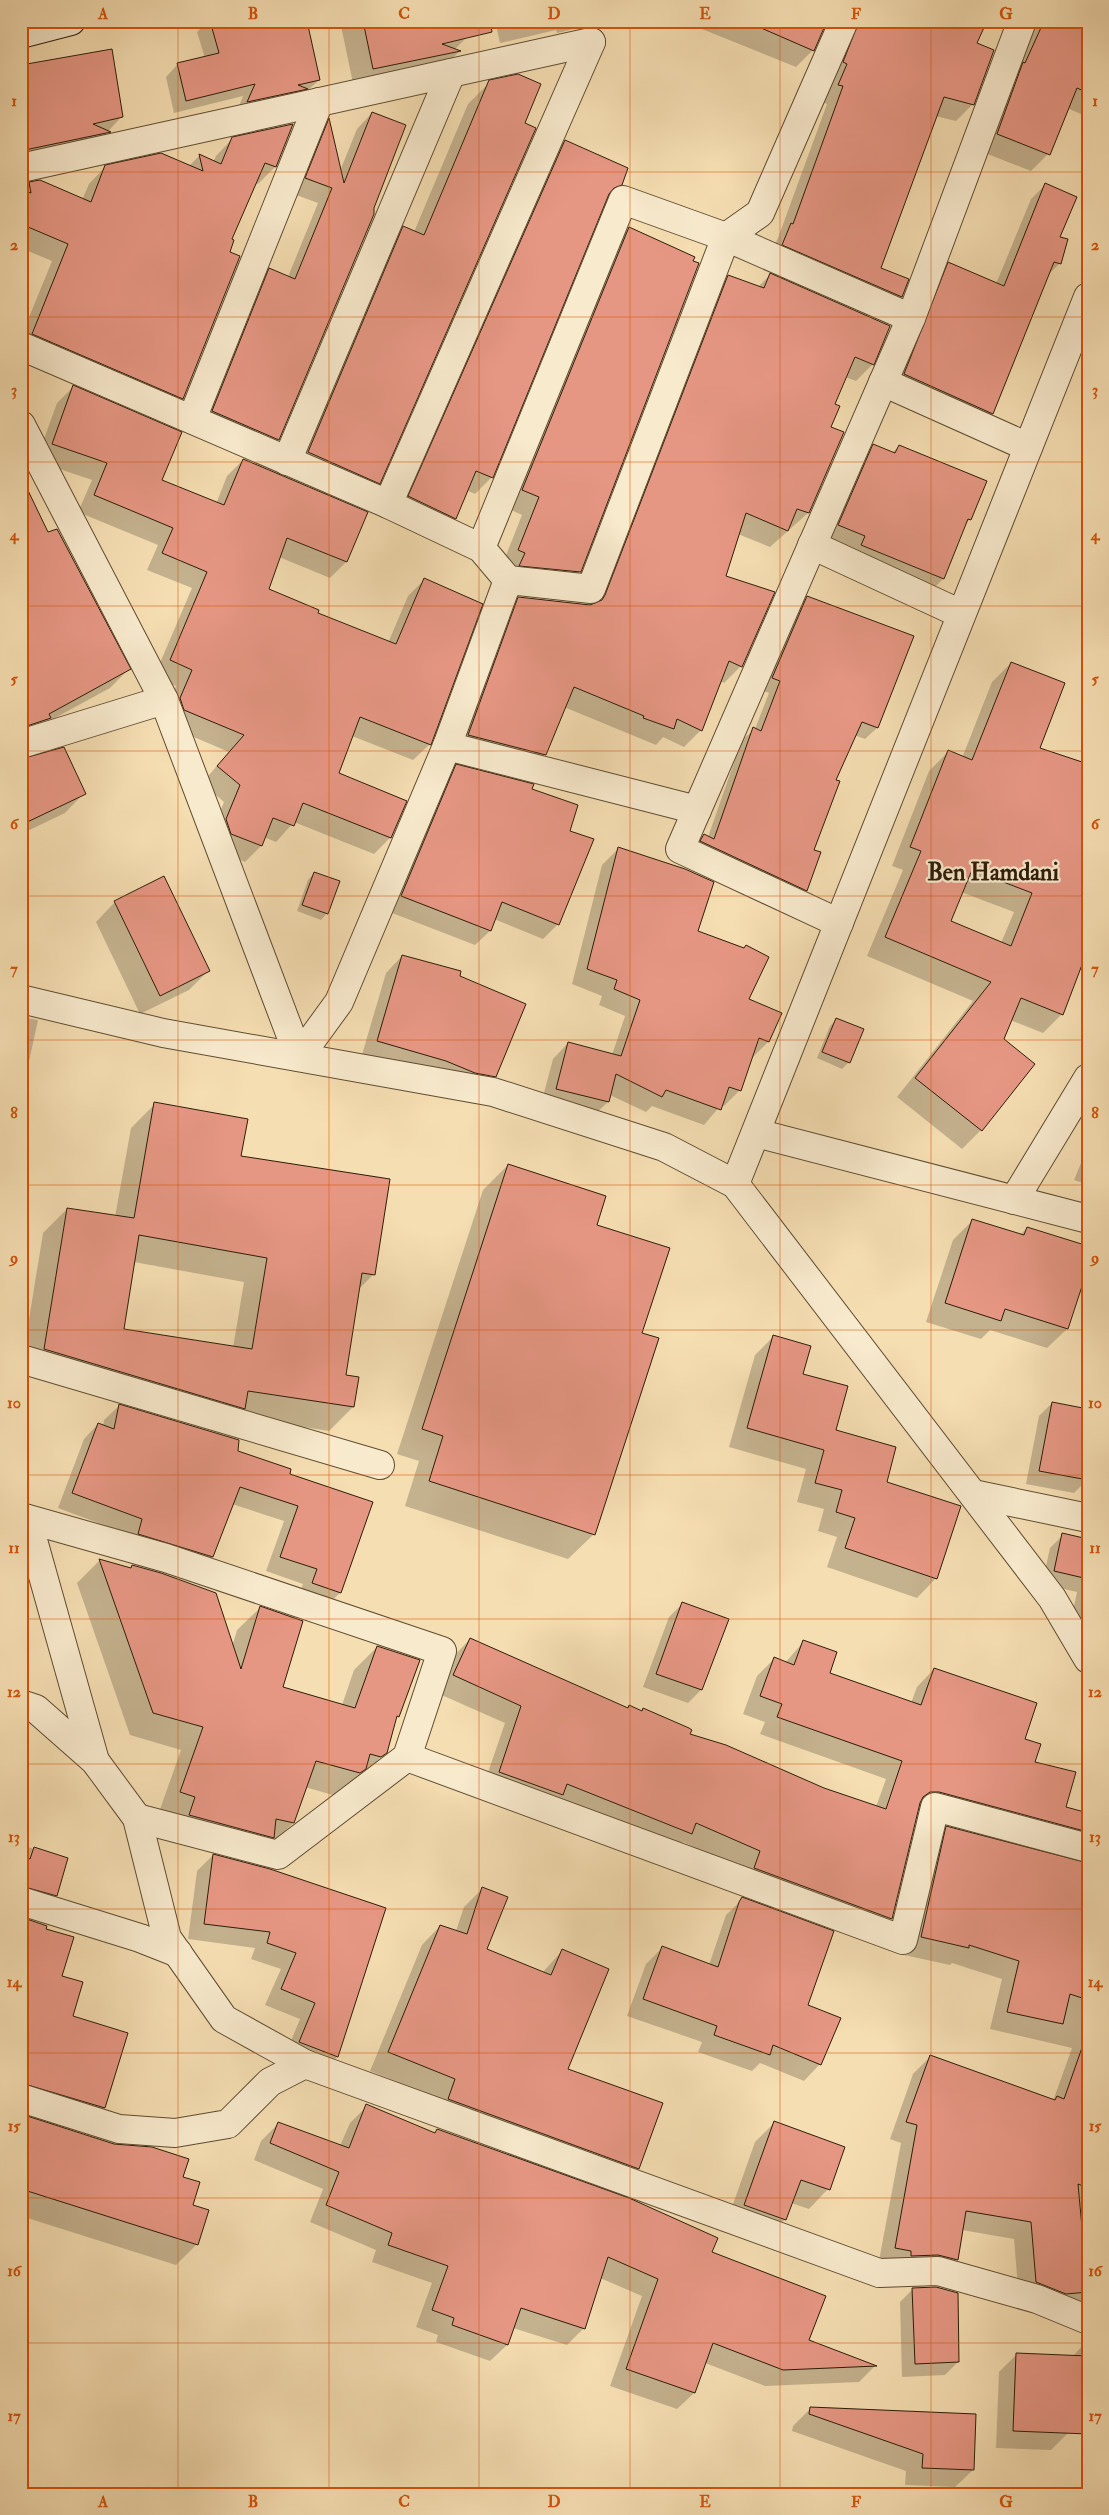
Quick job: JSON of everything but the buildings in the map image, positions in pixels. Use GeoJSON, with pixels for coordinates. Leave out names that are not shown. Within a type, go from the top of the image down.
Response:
{"type":"FeatureCollection","features":[{"type":"Feature","properties":{"kind":"street"},"geometry":{"type":"LineString","coordinates":[[21,34],[71,21]]}},
{"type":"Feature","properties":{"kind":"street"},"geometry":{"type":"LineString","coordinates":[[21,346],[388,504],[481,548],[508,580],[591,589],[726,237],[760,213],[844,21]]}},
{"type":"Feature","properties":{"kind":"street"},"geometry":{"type":"LineString","coordinates":[[839,923],[680,849],[912,318],[1022,21]]}},
{"type":"Feature","properties":{"kind":"street"},"geometry":{"type":"LineString","coordinates":[[21,168],[591,42],[388,504]]}},
{"type":"Feature","properties":{"kind":"street"},"geometry":{"type":"LineString","coordinates":[[287,461],[451,73]]}},
{"type":"Feature","properties":{"kind":"street"},"geometry":{"type":"LineString","coordinates":[[192,419],[319,102]]}},
{"type":"Feature","properties":{"kind":"street"},"geometry":{"type":"LineString","coordinates":[[481,548],[623,200],[726,237],[912,318]]}},
{"type":"Feature","properties":{"kind":"street"},"geometry":{"type":"LineString","coordinates":[[735,1184],[1088,296]]}},
{"type":"Feature","properties":{"kind":"street"},"geometry":{"type":"LineString","coordinates":[[883,382],[1028,447]]}},
{"type":"Feature","properties":{"kind":"street"},"geometry":{"type":"LineString","coordinates":[[21,425],[164,700],[300,1057]]}},
{"type":"Feature","properties":{"kind":"street"},"geometry":{"type":"LineString","coordinates":[[812,545],[961,614]]}},
{"type":"Feature","properties":{"kind":"street"},"geometry":{"type":"LineString","coordinates":[[300,1057],[338,1002],[447,746],[508,580]]}},
{"type":"Feature","properties":{"kind":"street"},"geometry":{"type":"LineString","coordinates":[[21,744],[164,700]]}},
{"type":"Feature","properties":{"kind":"street"},"geometry":{"type":"LineString","coordinates":[[447,746],[697,810]]}},
{"type":"Feature","properties":{"kind":"street"},"geometry":{"type":"LineString","coordinates":[[21,999],[163,1033],[493,1092],[664,1147],[735,1184],[1052,1598],[1088,1659]]}},
{"type":"Feature","properties":{"kind":"street"},"geometry":{"type":"LineString","coordinates":[[1014,1200],[1088,1078]]}},
{"type":"Feature","properties":{"kind":"street"},"geometry":{"type":"LineString","coordinates":[[756,1133],[1088,1218]]}},
{"type":"Feature","properties":{"kind":"street"},"geometry":{"type":"LineString","coordinates":[[21,1358],[380,1465]]}},
{"type":"Feature","properties":{"kind":"street"},"geometry":{"type":"LineString","coordinates":[[973,1494],[1088,1518]]}},
{"type":"Feature","properties":{"kind":"street"},"geometry":{"type":"LineString","coordinates":[[24,1518],[166,1558],[442,1651],[407,1757],[278,1855],[137,1818]]}},
{"type":"Feature","properties":{"kind":"street"},"geometry":{"type":"LineString","coordinates":[[24,1518],[95,1762]]}},
{"type":"Feature","properties":{"kind":"street"},"geometry":{"type":"LineString","coordinates":[[21,1704],[36,1709],[95,1762],[137,1818],[167,1938],[224,2019],[305,2064],[879,2273],[938,2271],[1037,2299],[1088,2320]]}},
{"type":"Feature","properties":{"kind":"street"},"geometry":{"type":"LineString","coordinates":[[407,1757],[903,1940],[936,1807],[1088,1848]]}},
{"type":"Feature","properties":{"kind":"street"},"geometry":{"type":"LineString","coordinates":[[21,1901],[140,1938],[178,1953]]}},
{"type":"Feature","properties":{"kind":"street"},"geometry":{"type":"LineString","coordinates":[[21,2098],[119,2129],[175,2133],[228,2124],[270,2082],[305,2064]]}},
{"type":"Feature","properties":{"kind":"district","name":"Ben Hamdani"},"geometry":{"type":"Point","coordinates":[993,872]}}]}
